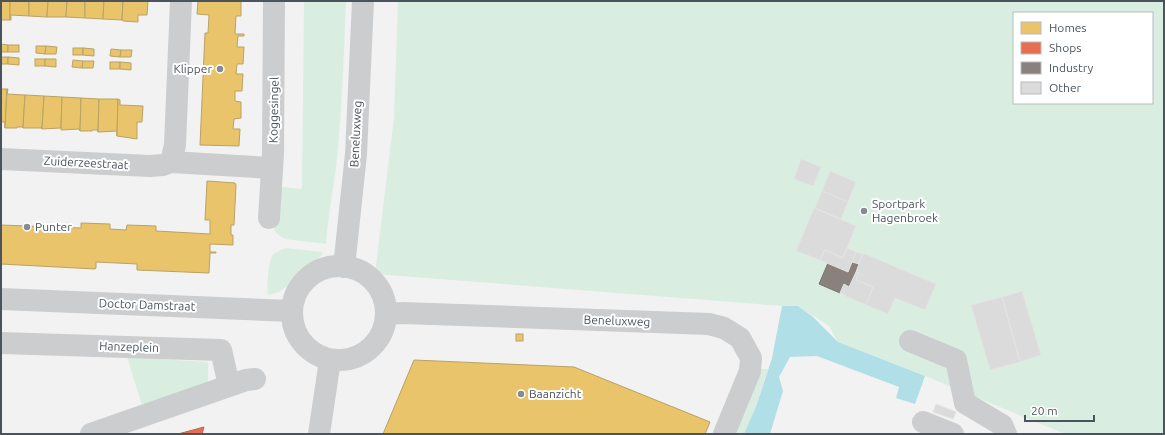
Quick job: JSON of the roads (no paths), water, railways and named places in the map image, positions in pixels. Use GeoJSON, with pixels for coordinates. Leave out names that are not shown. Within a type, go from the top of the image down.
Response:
{"type":"FeatureCollection","features":[{"type":"Feature","properties":{"kind":"street"},"geometry":{"type":"LineString","coordinates":[[171,162],[175,145],[181,1]]}},
{"type":"Feature","properties":{"kind":"street","name":"Koggesingel"},"geometry":{"type":"LineString","coordinates":[[269,218],[272,168],[274,1]]}},
{"type":"Feature","properties":{"kind":"street","name":"Beneluxweg"},"geometry":{"type":"LineString","coordinates":[[344,267],[356,154],[363,1]]}},
{"type":"Feature","properties":{"kind":"street","name":"Zuiderzeestraat"},"geometry":{"type":"LineString","coordinates":[[1,159],[150,166],[163,165],[171,162],[272,168]]}},
{"type":"Feature","properties":{"kind":"street"},"geometry":{"type":"LineString","coordinates":[[329,267],[344,267],[361,272],[374,282],[383,297],[386,314],[383,330],[375,344],[362,354],[347,360],[330,360],[317,355],[298,337],[293,324],[292,311],[295,296],[303,283],[315,273],[329,267]]}},
{"type":"Feature","properties":{"kind":"street","name":"Doctor Damstraat"},"geometry":{"type":"LineString","coordinates":[[1,299],[292,311]]}},
{"type":"Feature","properties":{"kind":"street","name":"Beneluxweg"},"geometry":{"type":"LineString","coordinates":[[386,314],[403,313],[709,324],[724,328],[740,338],[750,358],[750,371],[724,434]]}},
{"type":"Feature","properties":{"kind":"street"},"geometry":{"type":"LineString","coordinates":[[910,341],[956,360],[965,403],[1002,425],[1006,434]]}},
{"type":"Feature","properties":{"kind":"street","name":"Hanzeplein"},"geometry":{"type":"LineString","coordinates":[[1,343],[221,350],[229,385]]}},
{"type":"Feature","properties":{"kind":"street"},"geometry":{"type":"LineString","coordinates":[[318,434],[330,360]]}},
{"type":"Feature","properties":{"kind":"street"},"geometry":{"type":"LineString","coordinates":[[91,434],[229,385],[255,379]]}},
{"type":"Feature","properties":{"kind":"street"},"geometry":{"type":"LineString","coordinates":[[923,422],[953,434]]}},
{"type":"Feature","properties":{"kind":"water"},"geometry":{"type":"Polygon","coordinates":[[[782,306],[798,306],[812,316],[838,342],[925,376],[915,404],[896,398],[899,387],[817,356],[790,357],[779,377],[783,391],[770,434],[744,434],[757,404],[772,358],[782,306]]]}},
{"type":"Feature","properties":{"kind":"place","name":"Klipper"},"geometry":{"type":"Point","coordinates":[220,69]}},
{"type":"Feature","properties":{"kind":"place","name":"Sportpark Hagenbroek"},"geometry":{"type":"Point","coordinates":[864,211]}},
{"type":"Feature","properties":{"kind":"place","name":"Punter"},"geometry":{"type":"Point","coordinates":[27,227]}},
{"type":"Feature","properties":{"kind":"place","name":"Baanzicht"},"geometry":{"type":"Point","coordinates":[521,394]}}]}
